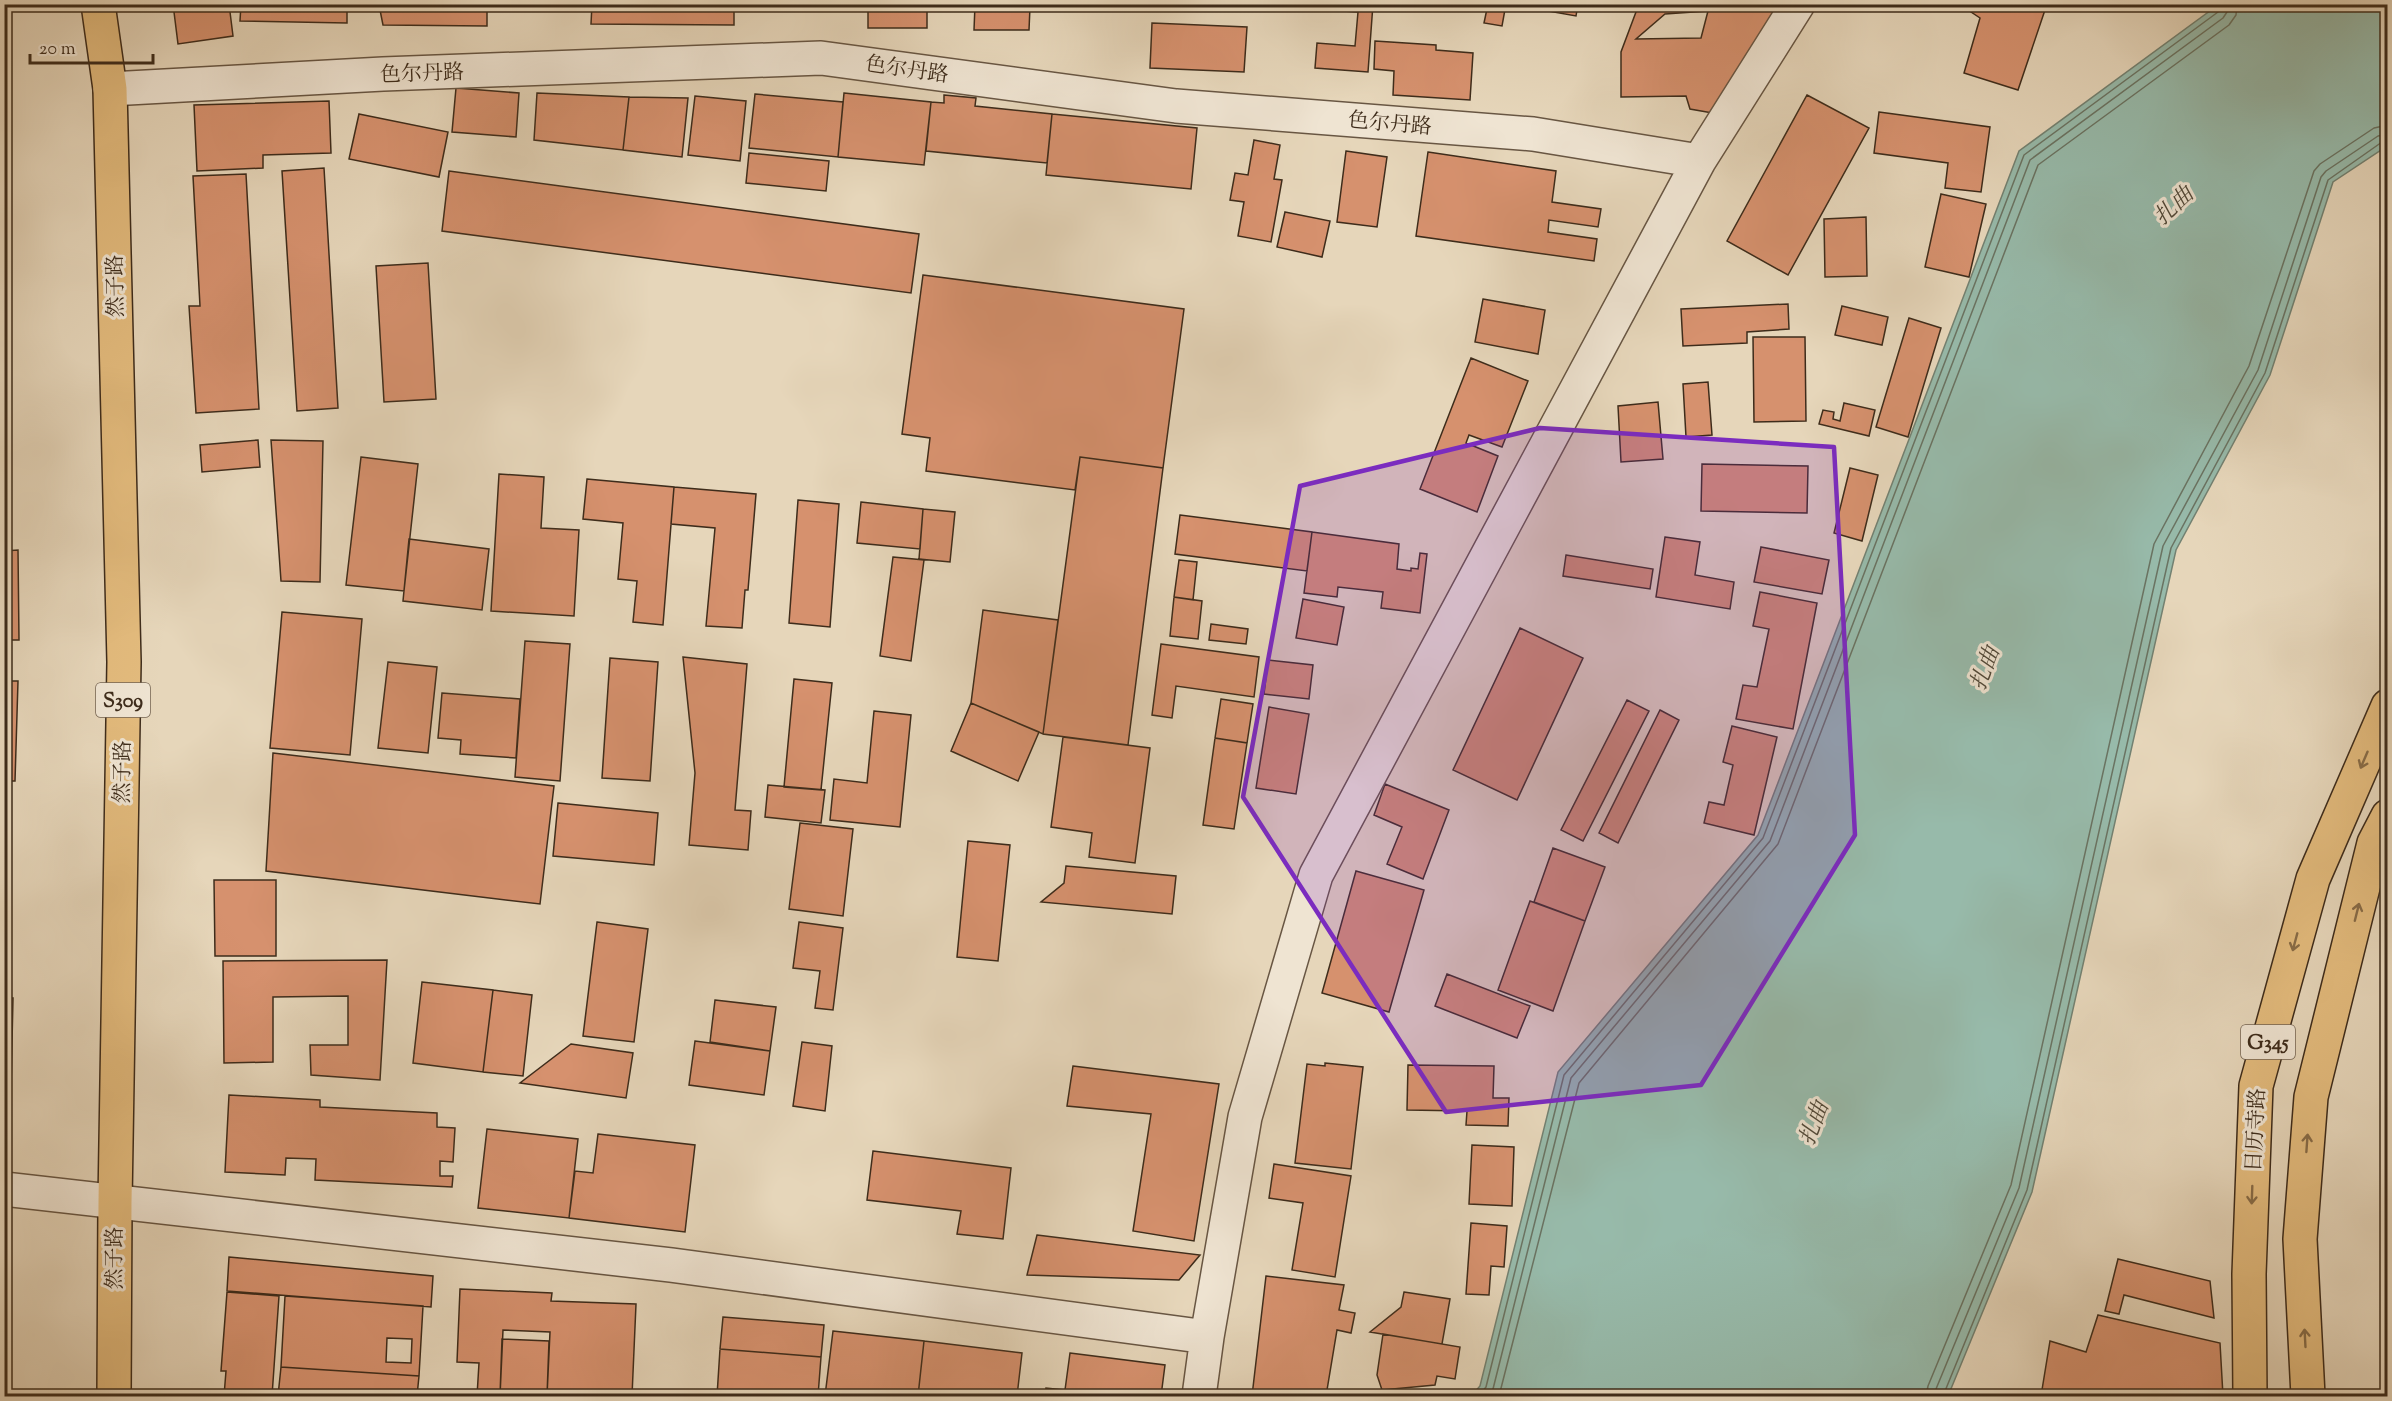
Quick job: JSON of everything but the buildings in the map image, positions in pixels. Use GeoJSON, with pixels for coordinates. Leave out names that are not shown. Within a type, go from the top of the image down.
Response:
{"type":"FeatureCollection","features":[{"type":"Feature","properties":{"kind":"main road","name":"然子路"},"geometry":{"type":"LineString","coordinates":[[98,4],[110,89],[124,663],[114,1396]]}},
{"type":"Feature","properties":{"kind":"main road","name":"日历寺路"},"geometry":{"type":"LineString","coordinates":[[2250,1396],[2249,1274],[2256,1086],[2313,879],[2388,706]]}},
{"type":"Feature","properties":{"kind":"main road","name":"G345"},"geometry":{"type":"LineString","coordinates":[[2308,1396],[2300,1239],[2311,1097],[2374,843],[2388,816]]}},
{"type":"Feature","properties":{"kind":"street"},"geometry":{"type":"LineString","coordinates":[[1199,1396],[1207,1336],[1245,1117],[1316,875],[1699,161],[1798,4]]}},
{"type":"Feature","properties":{"kind":"street","name":"色尔丹路"},"geometry":{"type":"LineString","coordinates":[[110,89],[383,74],[821,58],[1176,106],[1533,134],[1699,161]]}},
{"type":"Feature","properties":{"kind":"street"},"geometry":{"type":"LineString","coordinates":[[4,1189],[671,1265],[1207,1336]]}},
{"type":"Feature","properties":{"kind":"highlighted area"},"geometry":{"type":"Polygon","coordinates":[[[1540,428],[1834,447],[1855,835],[1701,1085],[1446,1112],[1243,797],[1300,486],[1540,428]]]}},
{"type":"Feature","properties":{"kind":"water","name":"扎曲"},"geometry":{"type":"Polygon","coordinates":[[[2218,5],[2387,5],[2387,146],[2333,182],[2270,375],[2176,550],[2032,1192],[1948,1396],[1471,1396],[1480,1386],[1558,1072],[1758,835],[2019,151],[2218,5]]]}}]}
